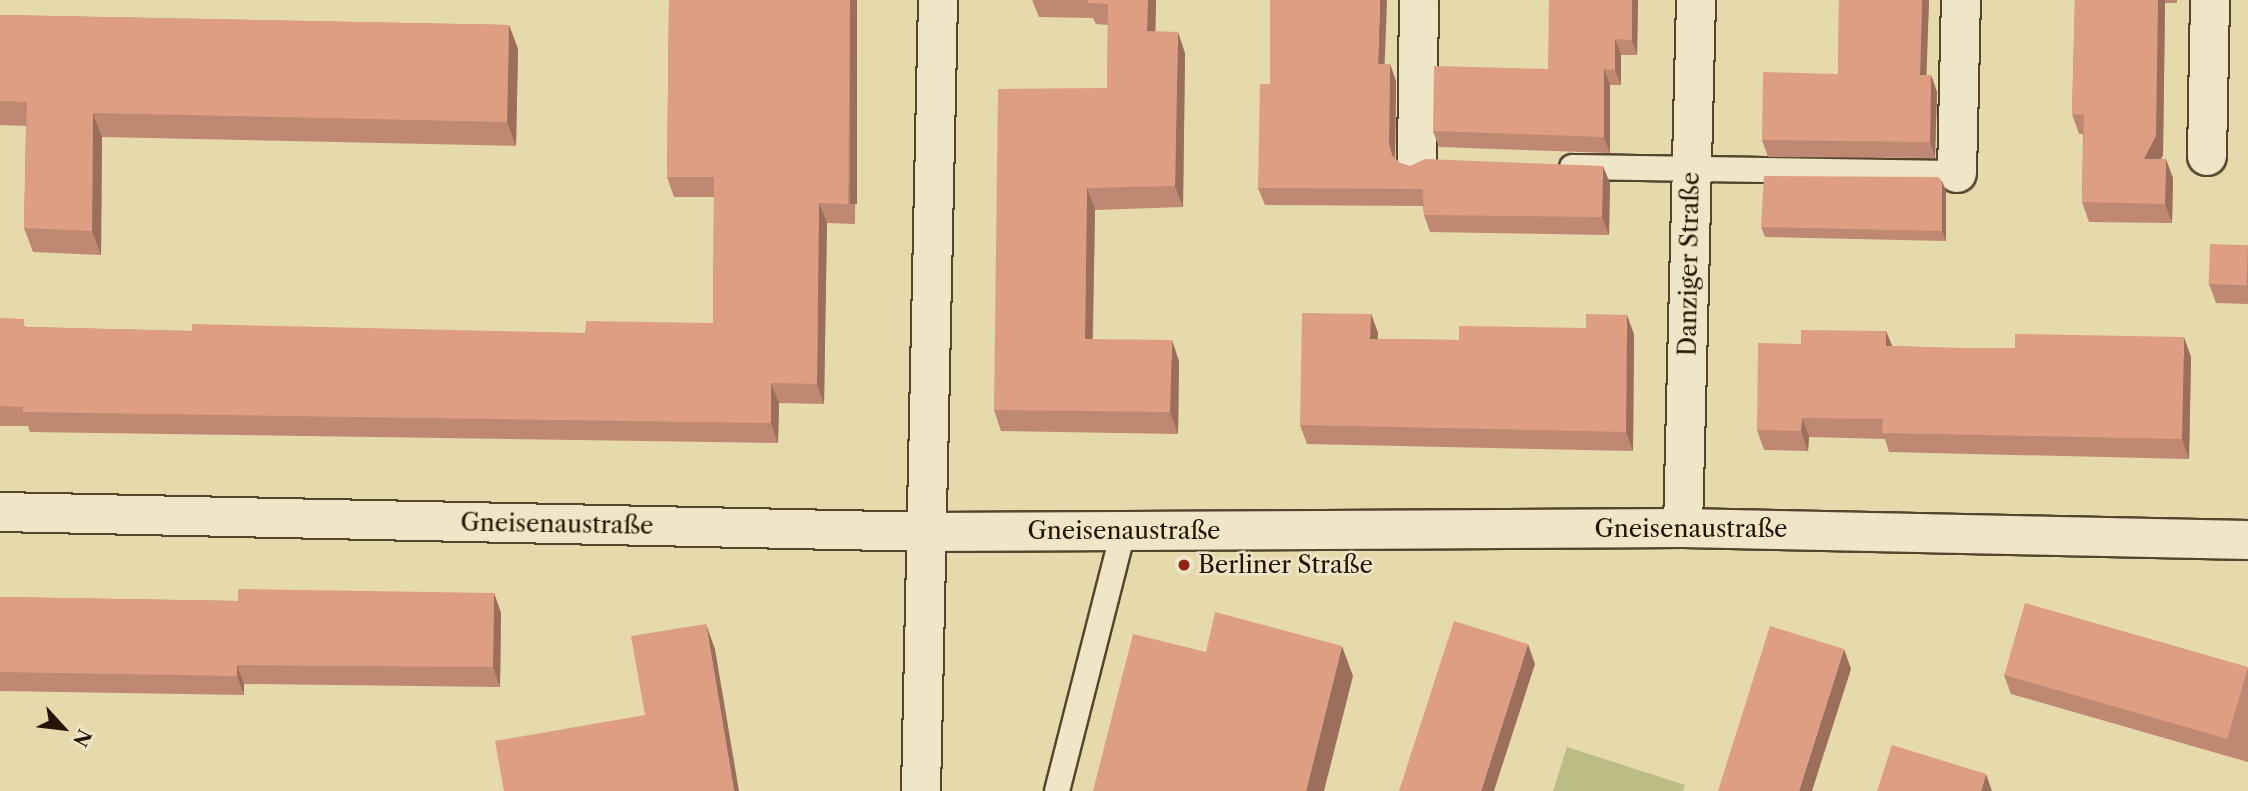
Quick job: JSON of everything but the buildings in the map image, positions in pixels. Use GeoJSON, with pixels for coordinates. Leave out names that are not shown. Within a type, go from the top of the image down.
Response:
{"type":"FeatureCollection","features":[{"type":"Feature","properties":{"kind":"street"},"geometry":{"type":"LineString","coordinates":[[921,791],[938,0]]}},
{"type":"Feature","properties":{"kind":"street"},"geometry":{"type":"LineString","coordinates":[[1419,0],[1431,162]]}},
{"type":"Feature","properties":{"kind":"street","name":"Danziger Straße"},"geometry":{"type":"LineString","coordinates":[[1683,528],[1696,0]]}},
{"type":"Feature","properties":{"kind":"street"},"geometry":{"type":"LineString","coordinates":[[1957,173],[1961,0]]}},
{"type":"Feature","properties":{"kind":"street"},"geometry":{"type":"LineString","coordinates":[[2207,156],[2210,0]]}},
{"type":"Feature","properties":{"kind":"street","name":"Gneisenaustraße"},"geometry":{"type":"LineString","coordinates":[[0,512],[928,533],[1683,528],[2248,540]]}},
{"type":"Feature","properties":{"kind":"lane"},"geometry":{"type":"LineString","coordinates":[[1554,166],[1690,171],[1957,173]]}},
{"type":"Feature","properties":{"kind":"lane"},"geometry":{"type":"LineString","coordinates":[[1057,791],[1124,531]]}},
{"type":"Feature","properties":{"kind":"green space"},"geometry":{"type":"Polygon","coordinates":[[[1567,747],[1685,785],[1683,791],[1553,791],[1567,747]]]}},
{"type":"Feature","properties":{"kind":"place","name":"Berliner Straße"},"geometry":{"type":"Point","coordinates":[1184,565]}}]}
